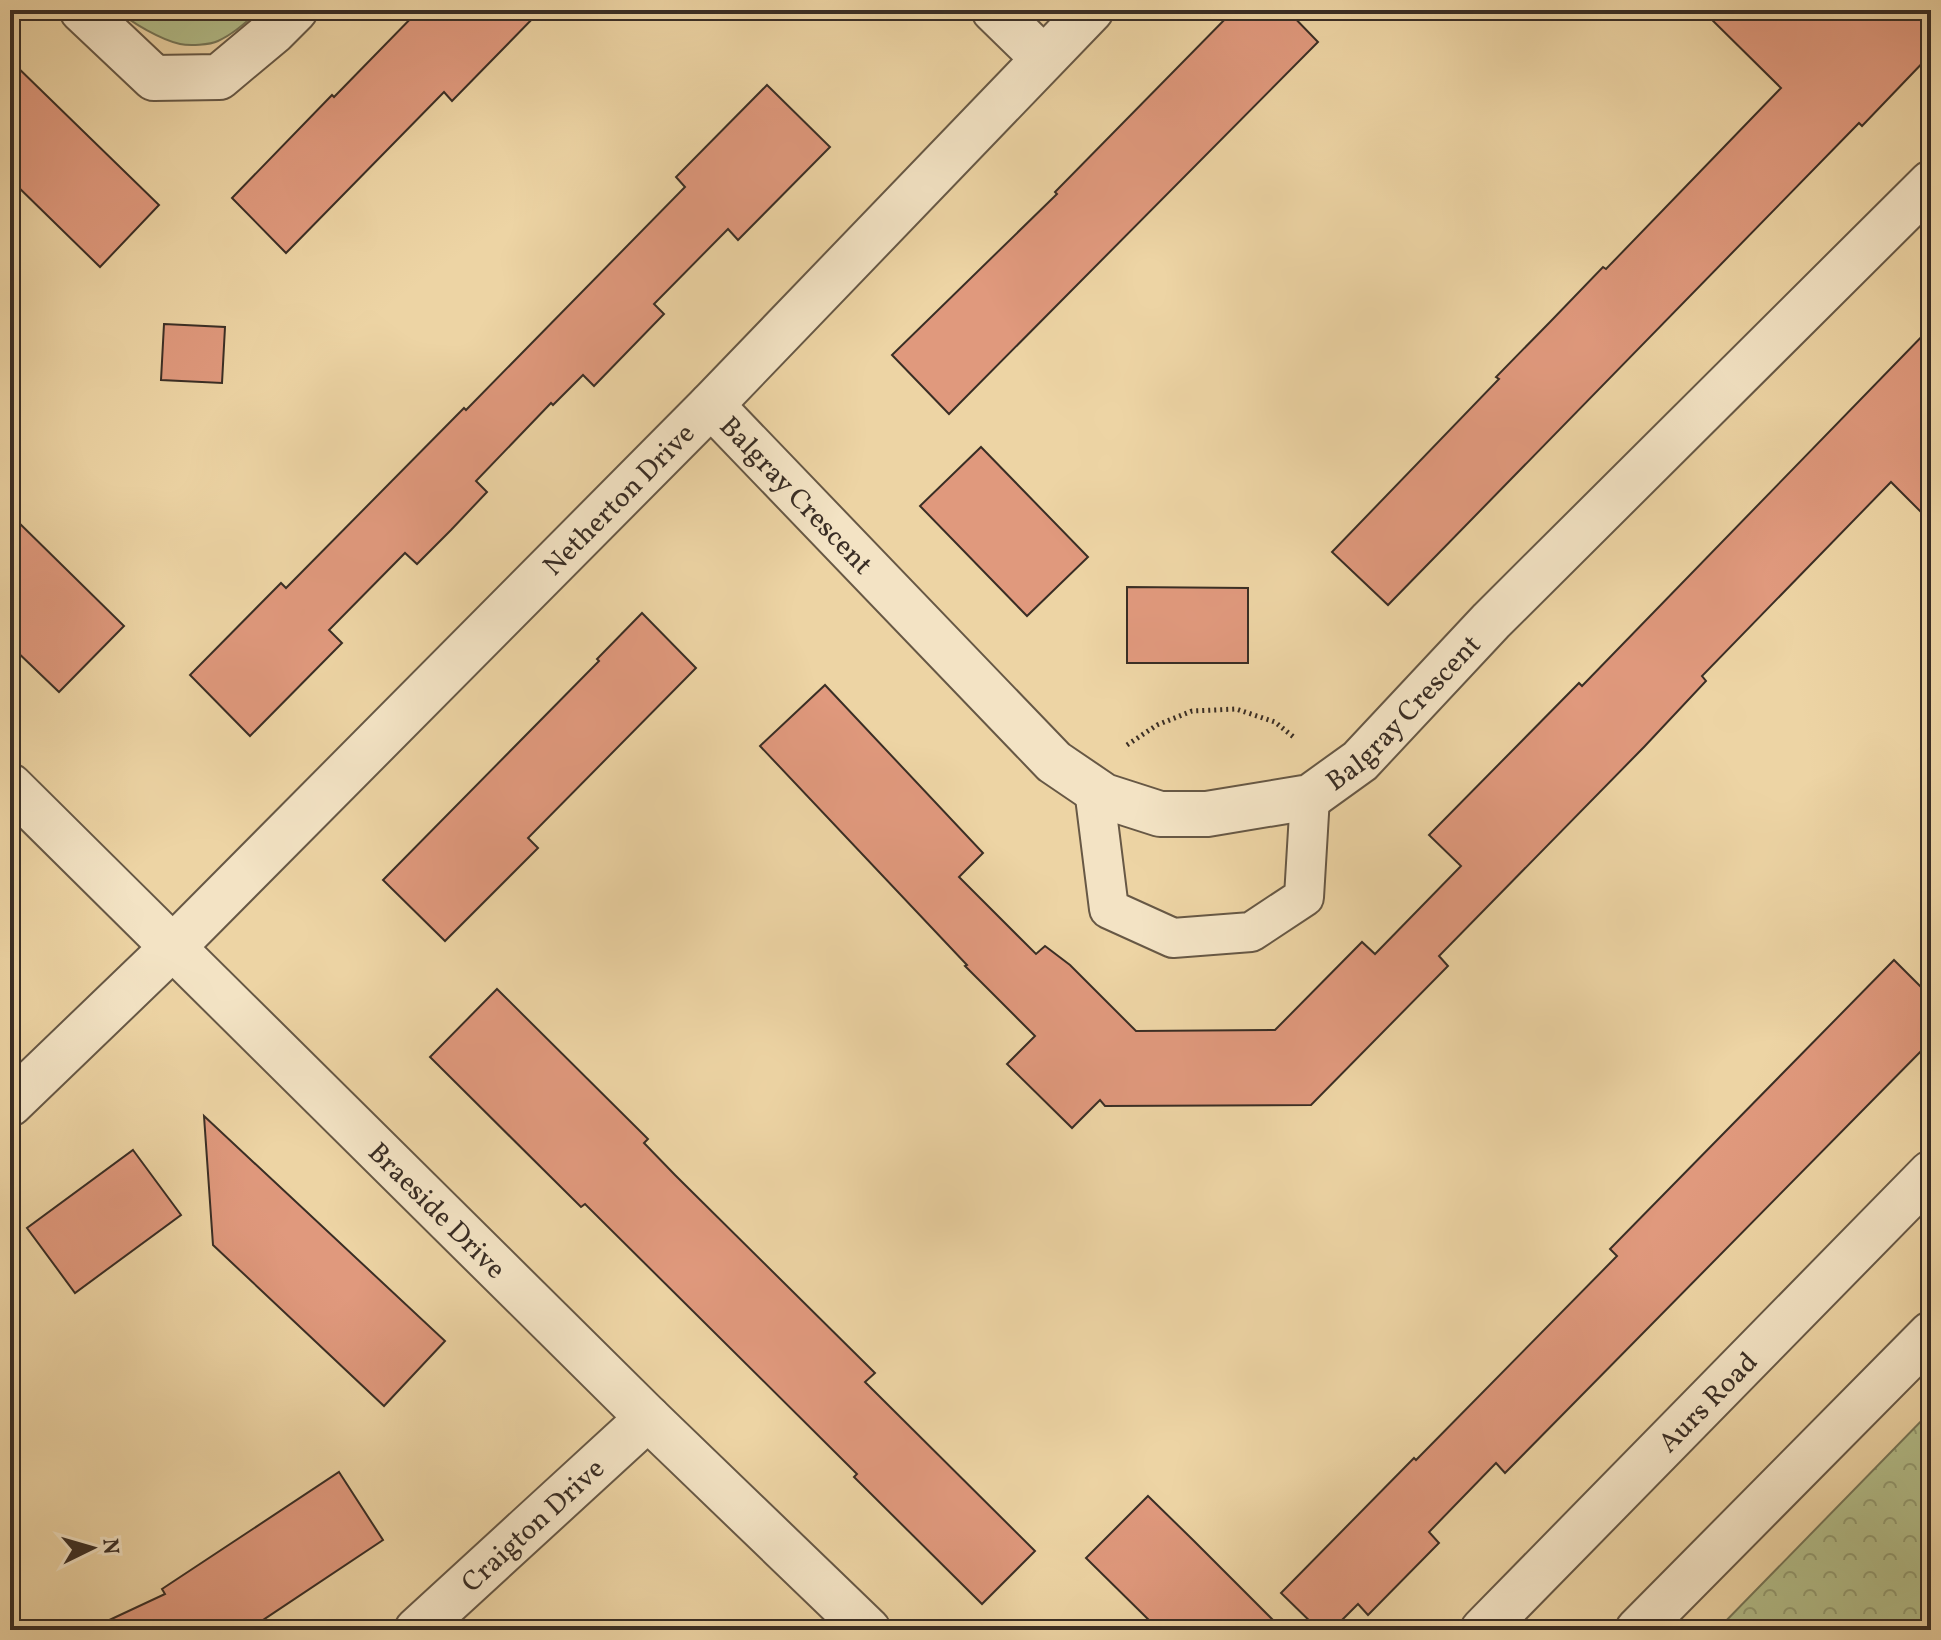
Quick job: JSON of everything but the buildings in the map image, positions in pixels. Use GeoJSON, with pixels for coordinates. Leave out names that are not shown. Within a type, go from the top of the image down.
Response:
{"type":"FeatureCollection","features":[{"type":"Feature","properties":{"kind":"street"},"geometry":{"type":"LineString","coordinates":[[82,10],[154,78],[219,77],[295,10]]}},
{"type":"Feature","properties":{"kind":"street"},"geometry":{"type":"LineString","coordinates":[[994,10],[1043,58]]}},
{"type":"Feature","properties":{"kind":"street","name":"Netherton Drive"},"geometry":{"type":"LineString","coordinates":[[10,1104],[172,948],[711,405],[1091,10]]}},
{"type":"Feature","properties":{"kind":"street","name":"Balgray Crescent"},"geometry":{"type":"LineString","coordinates":[[711,405],[1054,762],[1104,796],[1160,814],[1207,814],[1325,786],[1360,761],[1491,621],[1931,183]]}},
{"type":"Feature","properties":{"kind":"street","name":"Braeside Drive"},"geometry":{"type":"LineString","coordinates":[[10,786],[648,1418],[868,1630]]}},
{"type":"Feature","properties":{"kind":"street","name":"Aurs Road"},"geometry":{"type":"LineString","coordinates":[[1483,1630],[1931,1173]]}},
{"type":"Feature","properties":{"kind":"street"},"geometry":{"type":"LineString","coordinates":[[1638,1630],[1931,1334]]}},
{"type":"Feature","properties":{"kind":"street","name":"Craigton Drive"},"geometry":{"type":"LineString","coordinates":[[417,1630],[648,1418]]}},
{"type":"Feature","properties":{"kind":"lane"},"geometry":{"type":"LineString","coordinates":[[1087,784],[1109,909],[1173,938],[1251,932],[1304,897],[1325,786]]}},
{"type":"Feature","properties":{"kind":"path"},"geometry":{"type":"LineString","coordinates":[[1087,784],[1157,725],[1192,711],[1236,709],[1275,722],[1325,786]]}},
{"type":"Feature","properties":{"kind":"green space"},"geometry":{"type":"Polygon","coordinates":[[[118,10],[259,10],[224,38],[194,45],[180,44],[156,35],[118,10]]]}},
{"type":"Feature","properties":{"kind":"green space"},"geometry":{"type":"Polygon","coordinates":[[[1931,1411],[1931,1630],[1717,1630],[1931,1411]]]}}]}
